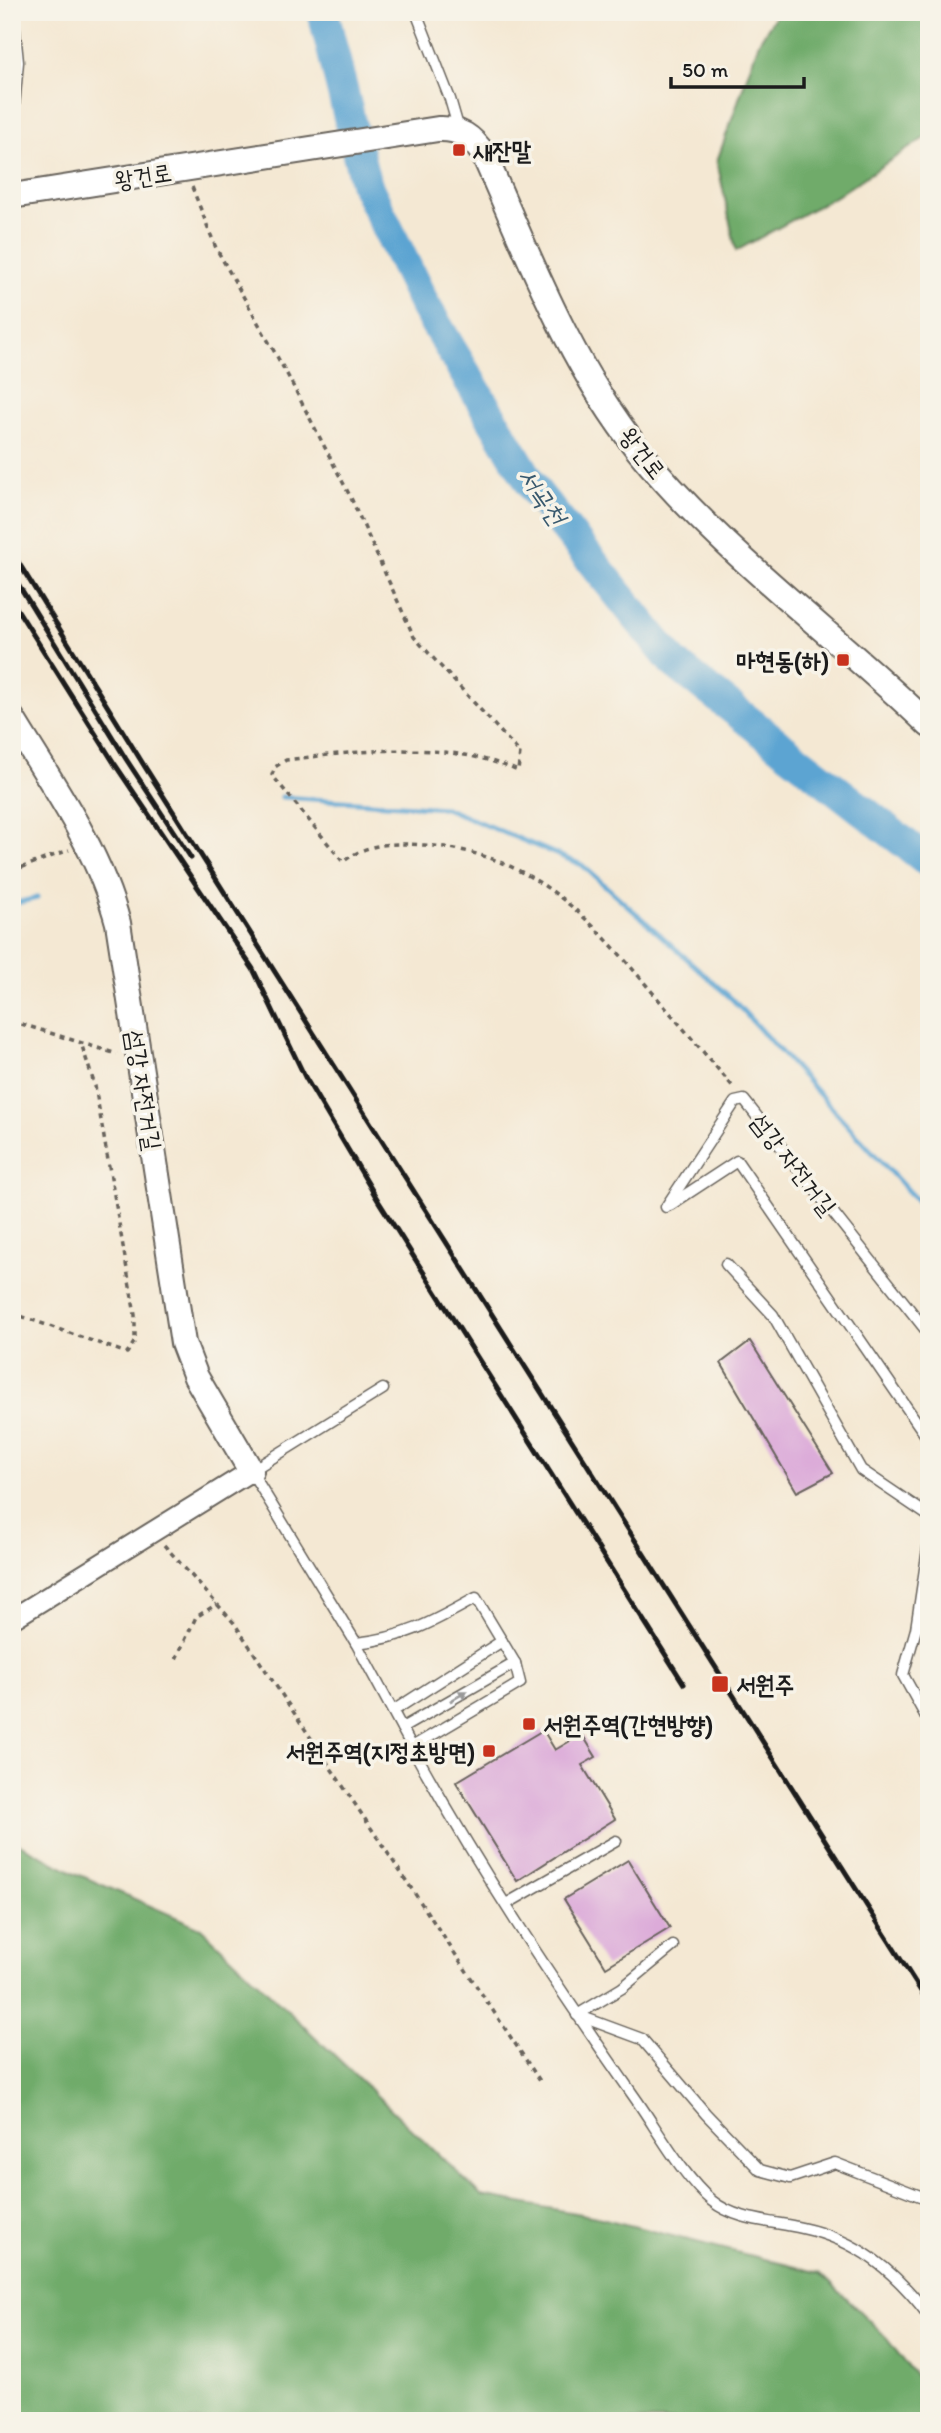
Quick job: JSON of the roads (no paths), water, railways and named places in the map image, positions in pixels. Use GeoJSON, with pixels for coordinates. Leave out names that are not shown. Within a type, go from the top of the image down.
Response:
{"type":"FeatureCollection","features":[{"type":"Feature","properties":{"kind":"street","name":"왕건로"},"geometry":{"type":"LineString","coordinates":[[12,196],[448,130],[477,145],[484,155],[563,331],[586,372],[637,448],[699,517],[929,725]]}},
{"type":"Feature","properties":{"kind":"street","name":"섬강 자전거길"},"geometry":{"type":"LineString","coordinates":[[12,718],[88,843],[109,888],[118,923],[183,1343],[207,1398],[251,1471]]}},
{"type":"Feature","properties":{"kind":"street"},"geometry":{"type":"LineString","coordinates":[[12,1619],[251,1471]]}},
{"type":"Feature","properties":{"kind":"lane"},"geometry":{"type":"LineString","coordinates":[[12,129],[18,62],[13,12]]}},
{"type":"Feature","properties":{"kind":"lane"},"geometry":{"type":"LineString","coordinates":[[416,12],[450,99],[448,130]]}},
{"type":"Feature","properties":{"kind":"lane","name":"섬강 자전거길"},"geometry":{"type":"LineString","coordinates":[[929,1334],[744,1100],[734,1102],[666,1207],[737,1161],[929,1440]]}},
{"type":"Feature","properties":{"kind":"lane"},"geometry":{"type":"LineString","coordinates":[[726,1264],[773,1315],[861,1470],[929,1516]]}},
{"type":"Feature","properties":{"kind":"lane"},"geometry":{"type":"LineString","coordinates":[[383,1389],[251,1471],[356,1643],[455,1825],[577,2015],[697,2185],[712,2200],[743,2216],[805,2228],[859,2248],[881,2263],[908,2288],[929,2316]]}},
{"type":"Feature","properties":{"kind":"lane"},"geometry":{"type":"LineString","coordinates":[[929,1542],[916,1629],[903,1675],[929,1723]]}},
{"type":"Feature","properties":{"kind":"lane"},"geometry":{"type":"LineString","coordinates":[[356,1643],[385,1640],[415,1632],[475,1598],[515,1663],[521,1678],[517,1687],[412,1747]]}},
{"type":"Feature","properties":{"kind":"lane"},"geometry":{"type":"LineString","coordinates":[[393,1711],[502,1641]]}},
{"type":"Feature","properties":{"kind":"lane"},"geometry":{"type":"LineString","coordinates":[[402,1728],[515,1663]]}},
{"type":"Feature","properties":{"kind":"lane"},"geometry":{"type":"LineString","coordinates":[[506,1905],[616,1841]]}},
{"type":"Feature","properties":{"kind":"lane"},"geometry":{"type":"LineString","coordinates":[[577,2015],[622,1988],[673,1947]]}},
{"type":"Feature","properties":{"kind":"lane"},"geometry":{"type":"LineString","coordinates":[[577,2015],[642,2039],[706,2114],[760,2170],[790,2178],[835,2163],[920,2196]]}},
{"type":"Feature","properties":{"kind":"waterway","name":"서곡천"},"geometry":{"type":"LineString","coordinates":[[323,12],[365,182],[425,306],[536,492],[673,662],[929,862]]}},
{"type":"Feature","properties":{"kind":"waterway"},"geometry":{"type":"LineString","coordinates":[[282,797],[445,808],[582,865],[733,1000],[929,1214]]}},
{"type":"Feature","properties":{"kind":"waterway"},"geometry":{"type":"LineString","coordinates":[[12,904],[37,898]]}},
{"type":"Feature","properties":{"kind":"railway"},"geometry":{"type":"LineString","coordinates":[[12,552],[145,767],[929,2004]]}},
{"type":"Feature","properties":{"kind":"railway"},"geometry":{"type":"LineString","coordinates":[[12,574],[126,759],[191,858]]}},
{"type":"Feature","properties":{"kind":"railway"},"geometry":{"type":"LineString","coordinates":[[12,601],[114,763],[253,969],[305,1077],[379,1202],[684,1684]]}},
{"type":"Feature","properties":{"kind":"place","name":"새잔말"},"geometry":{"type":"Point","coordinates":[459,150]}},
{"type":"Feature","properties":{"kind":"place","name":"마현동(하)"},"geometry":{"type":"Point","coordinates":[843,660]}},
{"type":"Feature","properties":{"kind":"place","name":"서원주"},"geometry":{"type":"Point","coordinates":[720,1684]}},
{"type":"Feature","properties":{"kind":"place","name":"서원주역(간현방향)"},"geometry":{"type":"Point","coordinates":[529,1724]}},
{"type":"Feature","properties":{"kind":"place","name":"서원주역(지정초방면)"},"geometry":{"type":"Point","coordinates":[489,1751]}}]}
